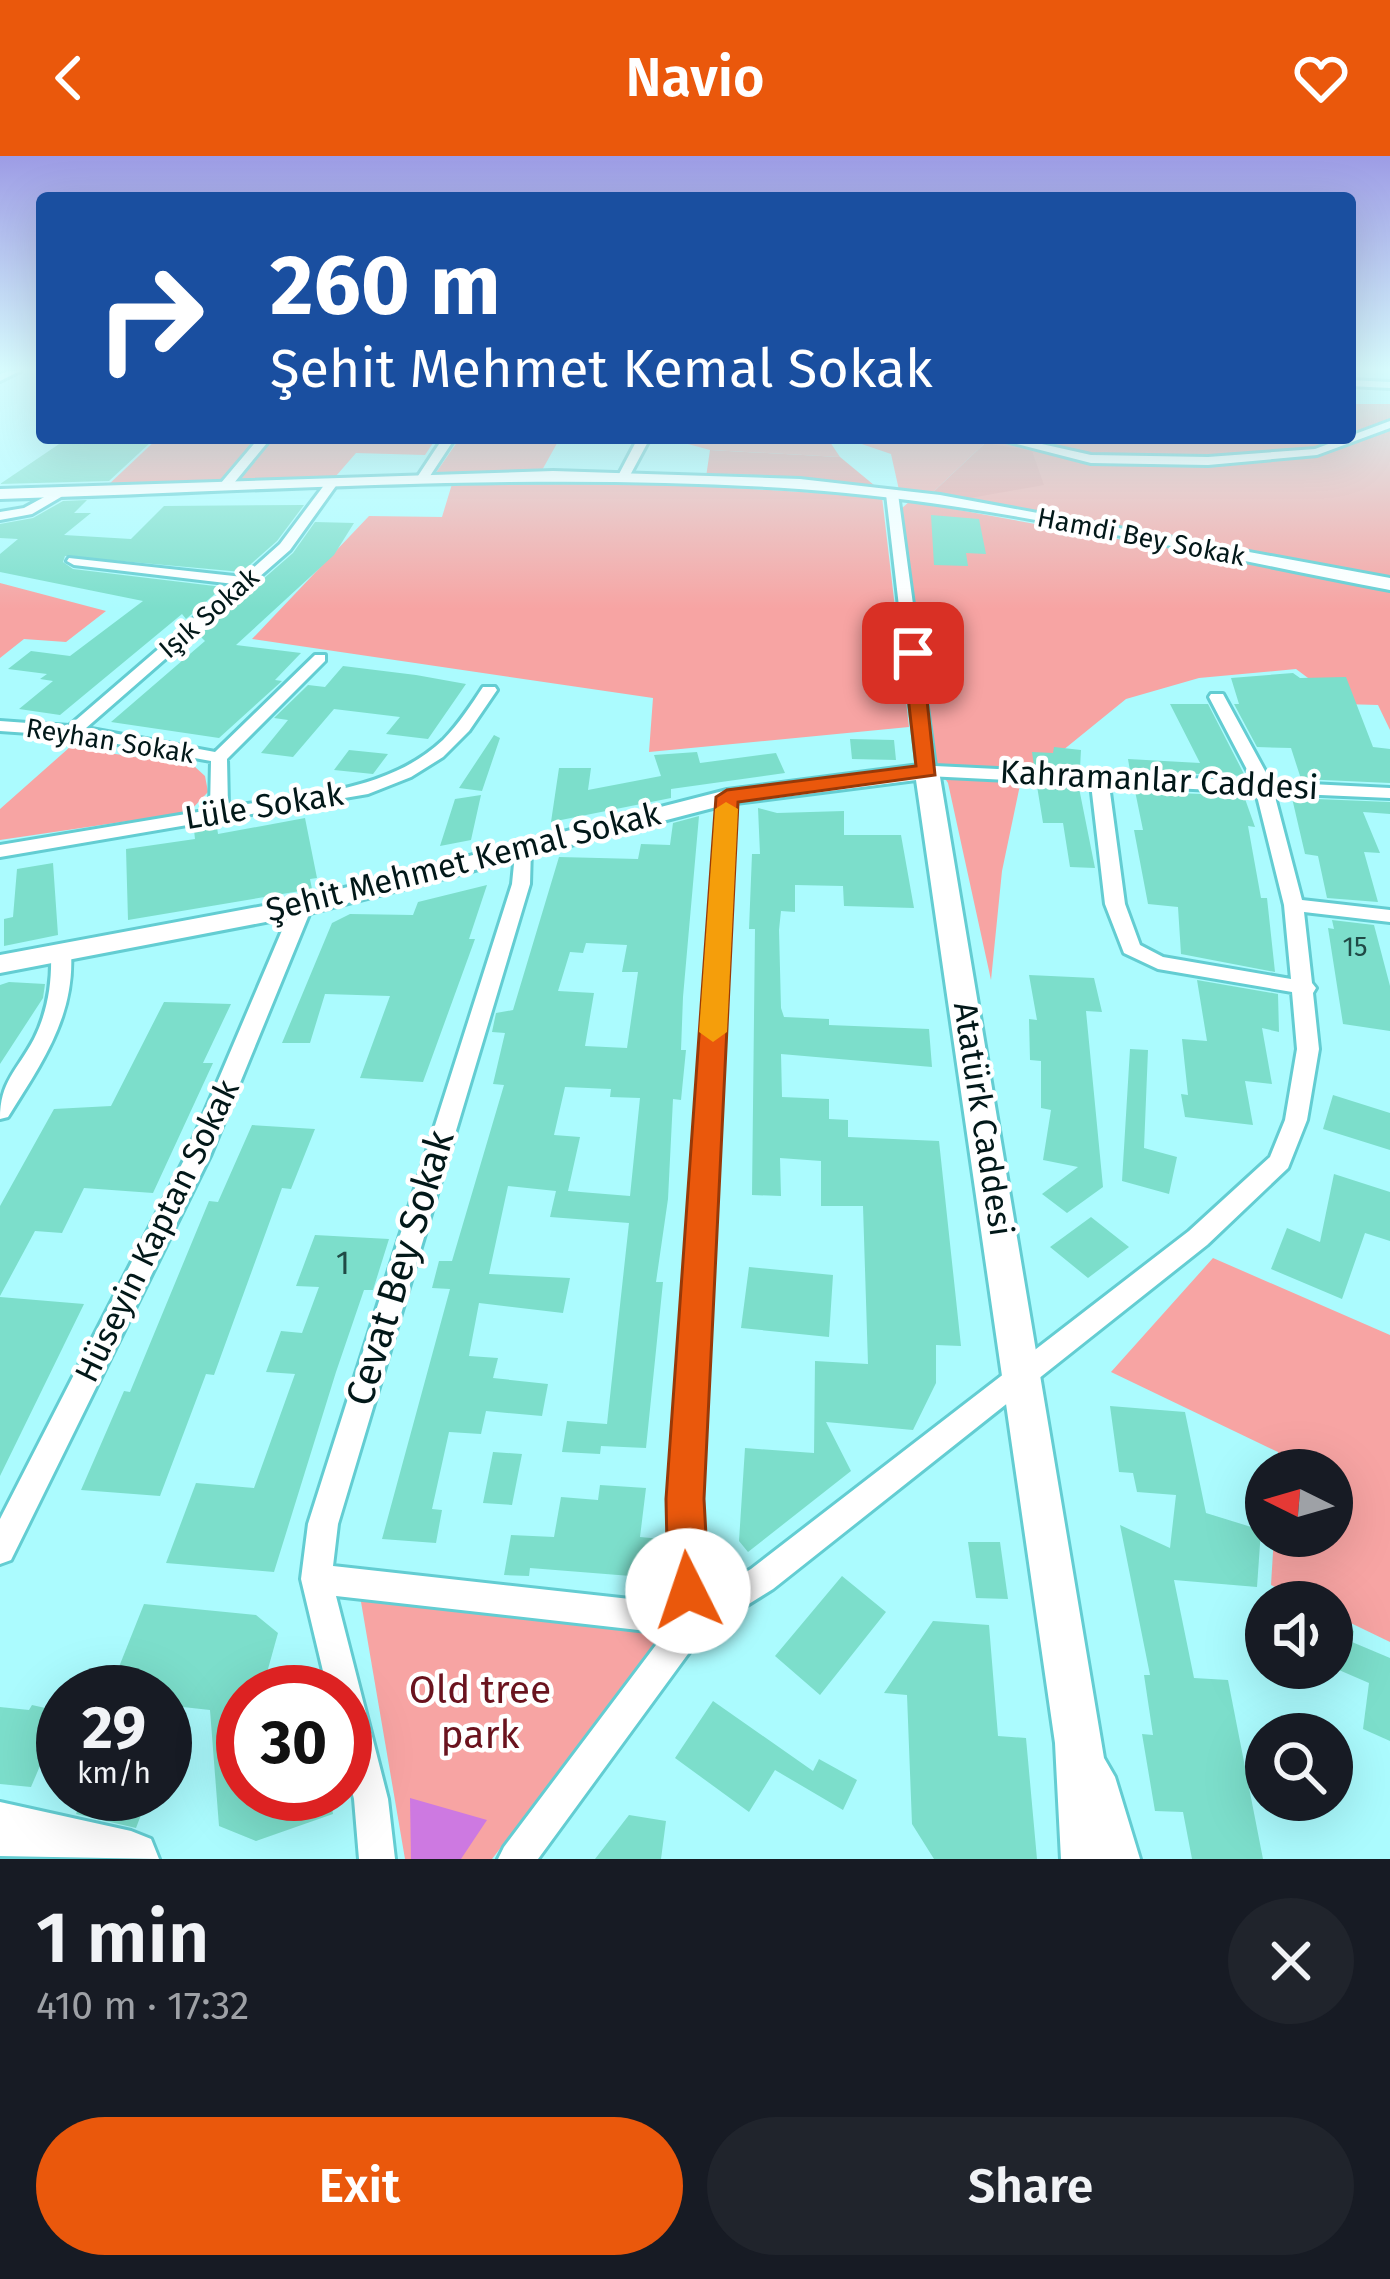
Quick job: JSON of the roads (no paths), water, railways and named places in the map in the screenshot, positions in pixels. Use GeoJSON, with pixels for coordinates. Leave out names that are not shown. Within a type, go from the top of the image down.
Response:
{"type":"FeatureCollection","features":[{"type":"Feature","properties":{"kind":"main road"},"geometry":{"type":"LineString","coordinates":[[0,1829],[131,1859]]}},
{"type":"Feature","properties":{"kind":"street"},"geometry":{"type":"LineString","coordinates":[[225,486],[255,450]]}},
{"type":"Feature","properties":{"kind":"street"},"geometry":{"type":"LineString","coordinates":[[422,479],[441,450]]}},
{"type":"Feature","properties":{"kind":"street"},"geometry":{"type":"LineString","coordinates":[[624,476],[637,450]]}},
{"type":"Feature","properties":{"kind":"street"},"geometry":{"type":"LineString","coordinates":[[1053,450],[1090,459],[1208,461],[1321,450]]}},
{"type":"Feature","properties":{"kind":"street","name":"Hamdi Bey Sokak"},"geometry":{"type":"LineString","coordinates":[[0,494],[624,476],[892,494],[1390,584]]}},
{"type":"Feature","properties":{"kind":"street","name":"Işık Sokak"},"geometry":{"type":"LineString","coordinates":[[73,731],[285,547],[332,483]]}},
{"type":"Feature","properties":{"kind":"street"},"geometry":{"type":"LineString","coordinates":[[0,516],[28,511],[57,494]]}},
{"type":"Feature","properties":{"kind":"street","name":"Atatürk Caddesi"},"geometry":{"type":"LineString","coordinates":[[892,494],[927,771],[1079,1743],[1087,1859]]}},
{"type":"Feature","properties":{"kind":"street"},"geometry":{"type":"LineString","coordinates":[[74,561],[245,581]]}},
{"type":"Feature","properties":{"kind":"street"},"geometry":{"type":"LineString","coordinates":[[219,813],[219,758],[320,658]]}},
{"type":"Feature","properties":{"kind":"street","name":"Lüle Sokak"},"geometry":{"type":"LineString","coordinates":[[0,851],[362,790],[398,778],[460,739],[490,690]]}},
{"type":"Feature","properties":{"kind":"street"},"geometry":{"type":"LineString","coordinates":[[516,1859],[693,1621],[761,1580],[1198,1238],[1280,1162],[1305,1083],[1306,988],[1294,905],[1262,784],[1217,697]]}},
{"type":"Feature","properties":{"kind":"street","name":"Reyhan Sokak"},"geometry":{"type":"LineString","coordinates":[[0,726],[73,731],[219,758]]}},
{"type":"Feature","properties":{"kind":"street","name":"Kahramanlar Caddesi"},"geometry":{"type":"LineString","coordinates":[[927,771],[1390,793]]}},
{"type":"Feature","properties":{"kind":"street","name":"Şehit Mehmet Kemal Sokak"},"geometry":{"type":"LineString","coordinates":[[0,964],[302,907],[727,797],[927,771]]}},
{"type":"Feature","properties":{"kind":"street"},"geometry":{"type":"LineString","coordinates":[[1099,777],[1114,904],[1131,949],[1158,963],[1306,988]]}},
{"type":"Feature","properties":{"kind":"street"},"geometry":{"type":"LineString","coordinates":[[693,1621],[684,1562],[685,1499],[727,797]]}},
{"type":"Feature","properties":{"kind":"street","name":"Cevat Bey Sokak"},"geometry":{"type":"LineString","coordinates":[[337,1665],[316,1580],[335,1473],[521,884],[522,848]]}},
{"type":"Feature","properties":{"kind":"street"},"geometry":{"type":"LineString","coordinates":[[1294,905],[1390,916]]}},
{"type":"Feature","properties":{"kind":"street","name":"Hüseyin Kaptan Sokak"},"geometry":{"type":"LineString","coordinates":[[0,1550],[198,1156],[302,907]]}},
{"type":"Feature","properties":{"kind":"street"},"geometry":{"type":"LineString","coordinates":[[0,1111],[58,1017],[65,983],[61,952]]}},
{"type":"Feature","properties":{"kind":"street"},"geometry":{"type":"LineString","coordinates":[[316,1580],[693,1621]]}},
{"type":"Feature","properties":{"kind":"street","name":"Atatürk Caddesi"},"geometry":{"type":"LineString","coordinates":[[1079,1743],[1115,1859]]}},
{"type":"Feature","properties":{"kind":"street","name":"Cevat Bey Sokak"},"geometry":{"type":"LineString","coordinates":[[372,1809],[377,1859]]}},
{"type":"Feature","properties":{"kind":"park label","name":"Old tree park"},"geometry":{"type":"Point","coordinates":[480,1712]}}]}
